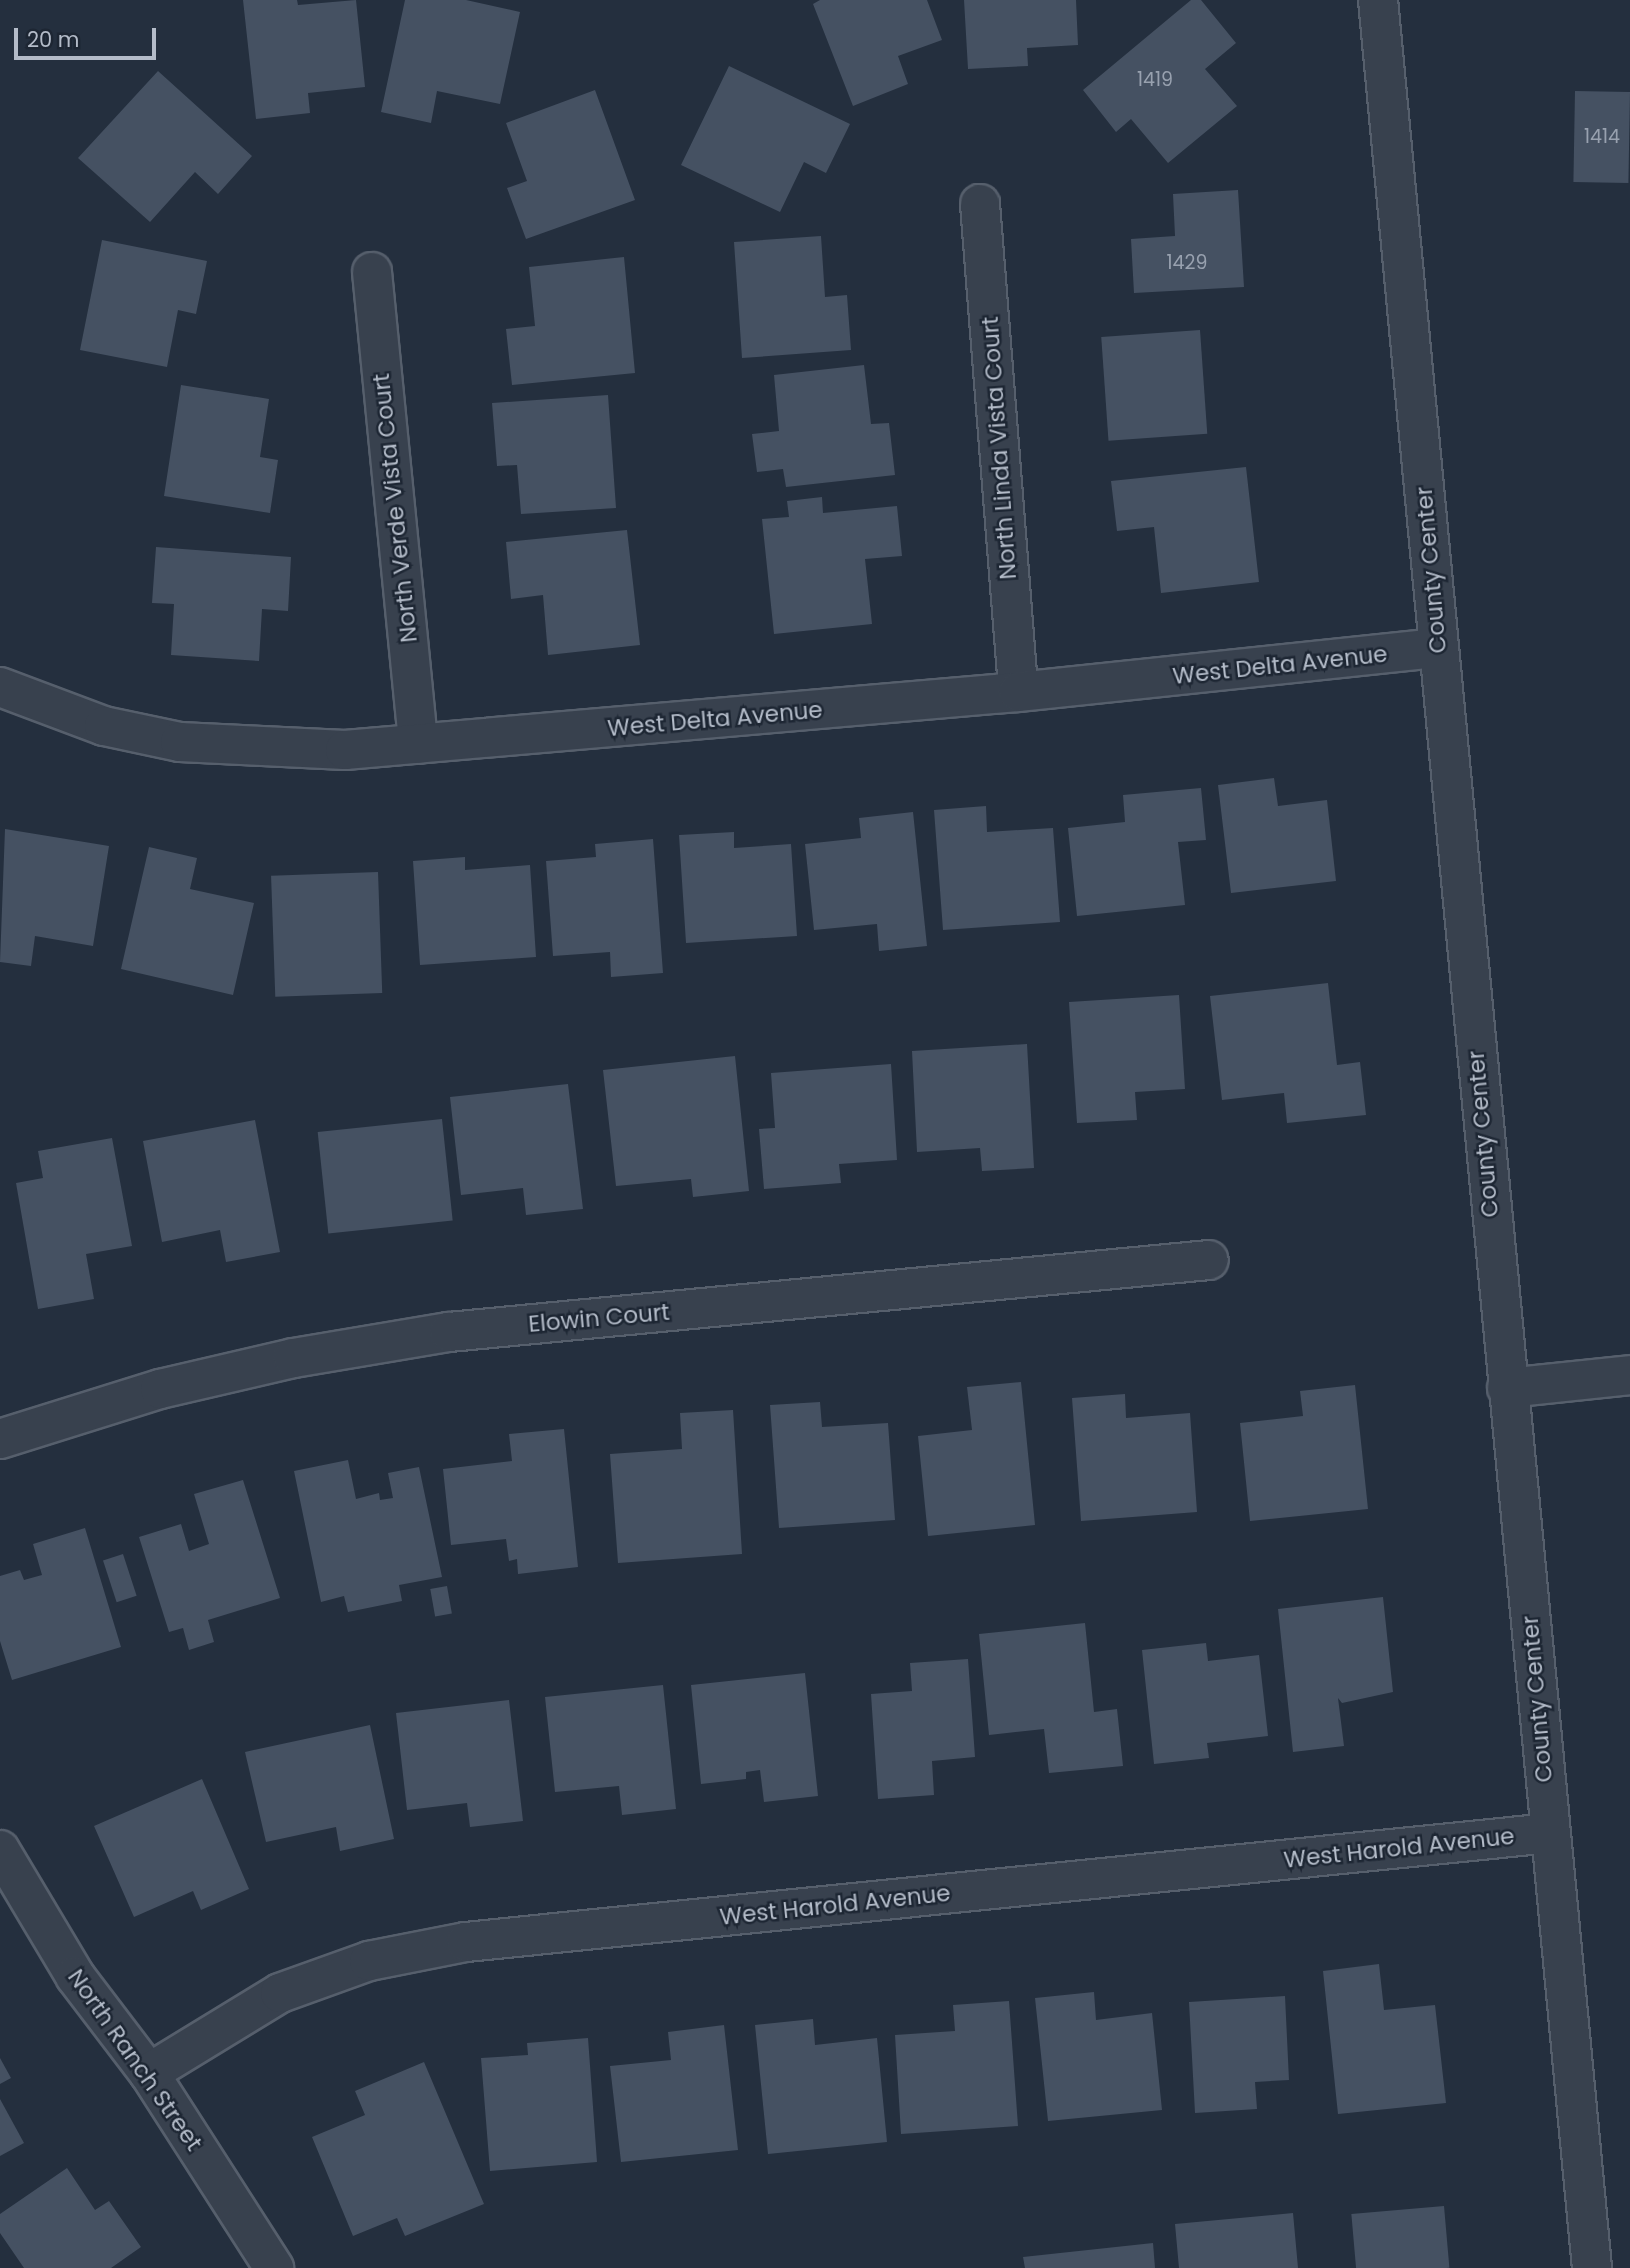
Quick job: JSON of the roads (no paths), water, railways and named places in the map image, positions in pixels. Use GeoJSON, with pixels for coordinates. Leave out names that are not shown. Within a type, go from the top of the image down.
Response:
{"type":"FeatureCollection","features":[{"type":"Feature","properties":{"kind":"street","name":"County Center"},"geometry":{"type":"LineString","coordinates":[[1378,0],[1592,2268]]}},
{"type":"Feature","properties":{"kind":"street","name":"North Linda Vista Court"},"geometry":{"type":"LineString","coordinates":[[980,204],[1018,692]]}},
{"type":"Feature","properties":{"kind":"street","name":"North Verde Vista Court"},"geometry":{"type":"LineString","coordinates":[[372,272],[418,744]]}},
{"type":"Feature","properties":{"kind":"street","name":"West Delta Avenue"},"geometry":{"type":"LineString","coordinates":[[0,687],[104,726],[180,742],[256,750],[418,744],[1018,692],[1438,648]]}},
{"type":"Feature","properties":{"kind":"street","name":"Elowin Court"},"geometry":{"type":"LineString","coordinates":[[0,1439],[160,1389],[293,1358],[449,1332],[1209,1260]]}},
{"type":"Feature","properties":{"kind":"street"},"geometry":{"type":"LineString","coordinates":[[1507,1388],[1630,1376]]}},
{"type":"Feature","properties":{"kind":"street","name":"West Harold Avenue"},"geometry":{"type":"LineString","coordinates":[[149,2073],[280,1993],[369,1961],[466,1942],[1550,1833]]}},
{"type":"Feature","properties":{"kind":"street","name":"North Ranch Street"},"geometry":{"type":"LineString","coordinates":[[0,1850],[75,1976],[149,2073],[274,2268]]}}]}
